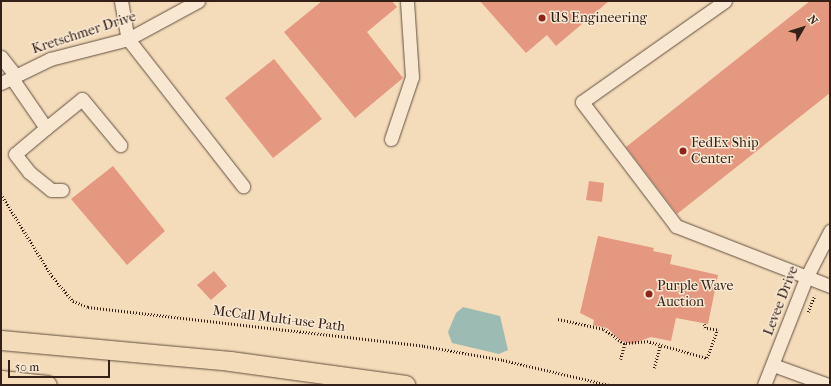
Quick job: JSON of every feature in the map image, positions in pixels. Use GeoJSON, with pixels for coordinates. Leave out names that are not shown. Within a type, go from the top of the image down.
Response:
{"type":"FeatureCollection","features":[{"type":"Feature","properties":{"kind":"highway"},"geometry":{"type":"LineString","coordinates":[[1,340],[230,361],[405,385]]}},
{"type":"Feature","properties":{"kind":"highway"},"geometry":{"type":"LineString","coordinates":[[1,380],[47,385]]}},
{"type":"Feature","properties":{"kind":"street"},"geometry":{"type":"LineString","coordinates":[[121,1],[128,39],[243,186]]}},
{"type":"Feature","properties":{"kind":"street","name":"Kretschmer Drive"},"geometry":{"type":"LineString","coordinates":[[9,78],[50,59],[128,39],[198,1]]}},
{"type":"Feature","properties":{"kind":"street"},"geometry":{"type":"LineString","coordinates":[[391,139],[412,77],[412,39],[407,1]]}},
{"type":"Feature","properties":{"kind":"street"},"geometry":{"type":"LineString","coordinates":[[725,1],[582,102],[676,226],[830,286]]}},
{"type":"Feature","properties":{"kind":"street"},"geometry":{"type":"LineString","coordinates":[[1,57],[9,78],[46,128]]}},
{"type":"Feature","properties":{"kind":"street"},"geometry":{"type":"LineString","coordinates":[[62,190],[51,190],[29,172],[15,154],[82,99],[120,145]]}},
{"type":"Feature","properties":{"kind":"street","name":"Levee Drive"},"geometry":{"type":"LineString","coordinates":[[764,385],[807,276],[830,231]]}},
{"type":"Feature","properties":{"kind":"street"},"geometry":{"type":"LineString","coordinates":[[773,365],[828,385]]}},
{"type":"Feature","properties":{"kind":"path","name":"McCall Multi-use Path"},"geometry":{"type":"LineString","coordinates":[[1,194],[52,276],[74,301],[88,307],[424,346],[503,360],[610,385]]}},
{"type":"Feature","properties":{"kind":"path"},"geometry":{"type":"LineString","coordinates":[[558,319],[604,329],[626,343],[647,341],[707,358],[718,330],[705,328],[704,324]]}},
{"type":"Feature","properties":{"kind":"path"},"geometry":{"type":"LineString","coordinates":[[621,359],[626,343]]}},
{"type":"Feature","properties":{"kind":"path"},"geometry":{"type":"LineString","coordinates":[[654,368],[660,345]]}},
{"type":"Feature","properties":{"kind":"water"},"geometry":{"type":"Polygon","coordinates":[[[463,307],[500,316],[508,350],[499,354],[452,343],[448,332],[456,313],[463,307]]]}},
{"type":"Feature","properties":{"kind":"building"},"geometry":{"type":"Polygon","coordinates":[[[322,1],[392,1],[397,7],[367,32],[403,78],[355,118],[284,32],[322,1]]]}},
{"type":"Feature","properties":{"kind":"building","name":"US Engineering"},"geometry":{"type":"Polygon","coordinates":[[[480,1],[609,1],[556,46],[547,35],[526,53],[480,1]]]}},
{"type":"Feature","properties":{"kind":"building"},"geometry":{"type":"Polygon","coordinates":[[[810,1],[830,1],[830,93],[677,214],[626,147],[810,1]]]}},
{"type":"Feature","properties":{"kind":"building"},"geometry":{"type":"Polygon","coordinates":[[[274,59],[322,119],[273,158],[225,98],[274,59]]]}},
{"type":"Feature","properties":{"kind":"building"},"geometry":{"type":"Polygon","coordinates":[[[113,166],[165,231],[127,265],[71,199],[113,166]]]}},
{"type":"Feature","properties":{"kind":"building"},"geometry":{"type":"Polygon","coordinates":[[[589,181],[604,183],[602,202],[586,200],[589,181]]]}},
{"type":"Feature","properties":{"kind":"building","name":"Purple Wave Auction"},"geometry":{"type":"Polygon","coordinates":[[[598,236],[654,248],[653,251],[672,255],[670,264],[718,275],[708,324],[676,318],[671,341],[651,337],[632,344],[621,341],[607,328],[593,325],[594,320],[580,313],[598,236]]]}},
{"type":"Feature","properties":{"kind":"building"},"geometry":{"type":"Polygon","coordinates":[[[214,271],[227,286],[211,300],[197,285],[214,271]]]}},
{"type":"Feature","properties":{"kind":"place","name":"US Engineering"},"geometry":{"type":"Point","coordinates":[542,18]}},
{"type":"Feature","properties":{"kind":"place","name":"FedEx Ship Center"},"geometry":{"type":"Point","coordinates":[683,151]}},
{"type":"Feature","properties":{"kind":"place","name":"Purple Wave Auction"},"geometry":{"type":"Point","coordinates":[649,294]}}]}
